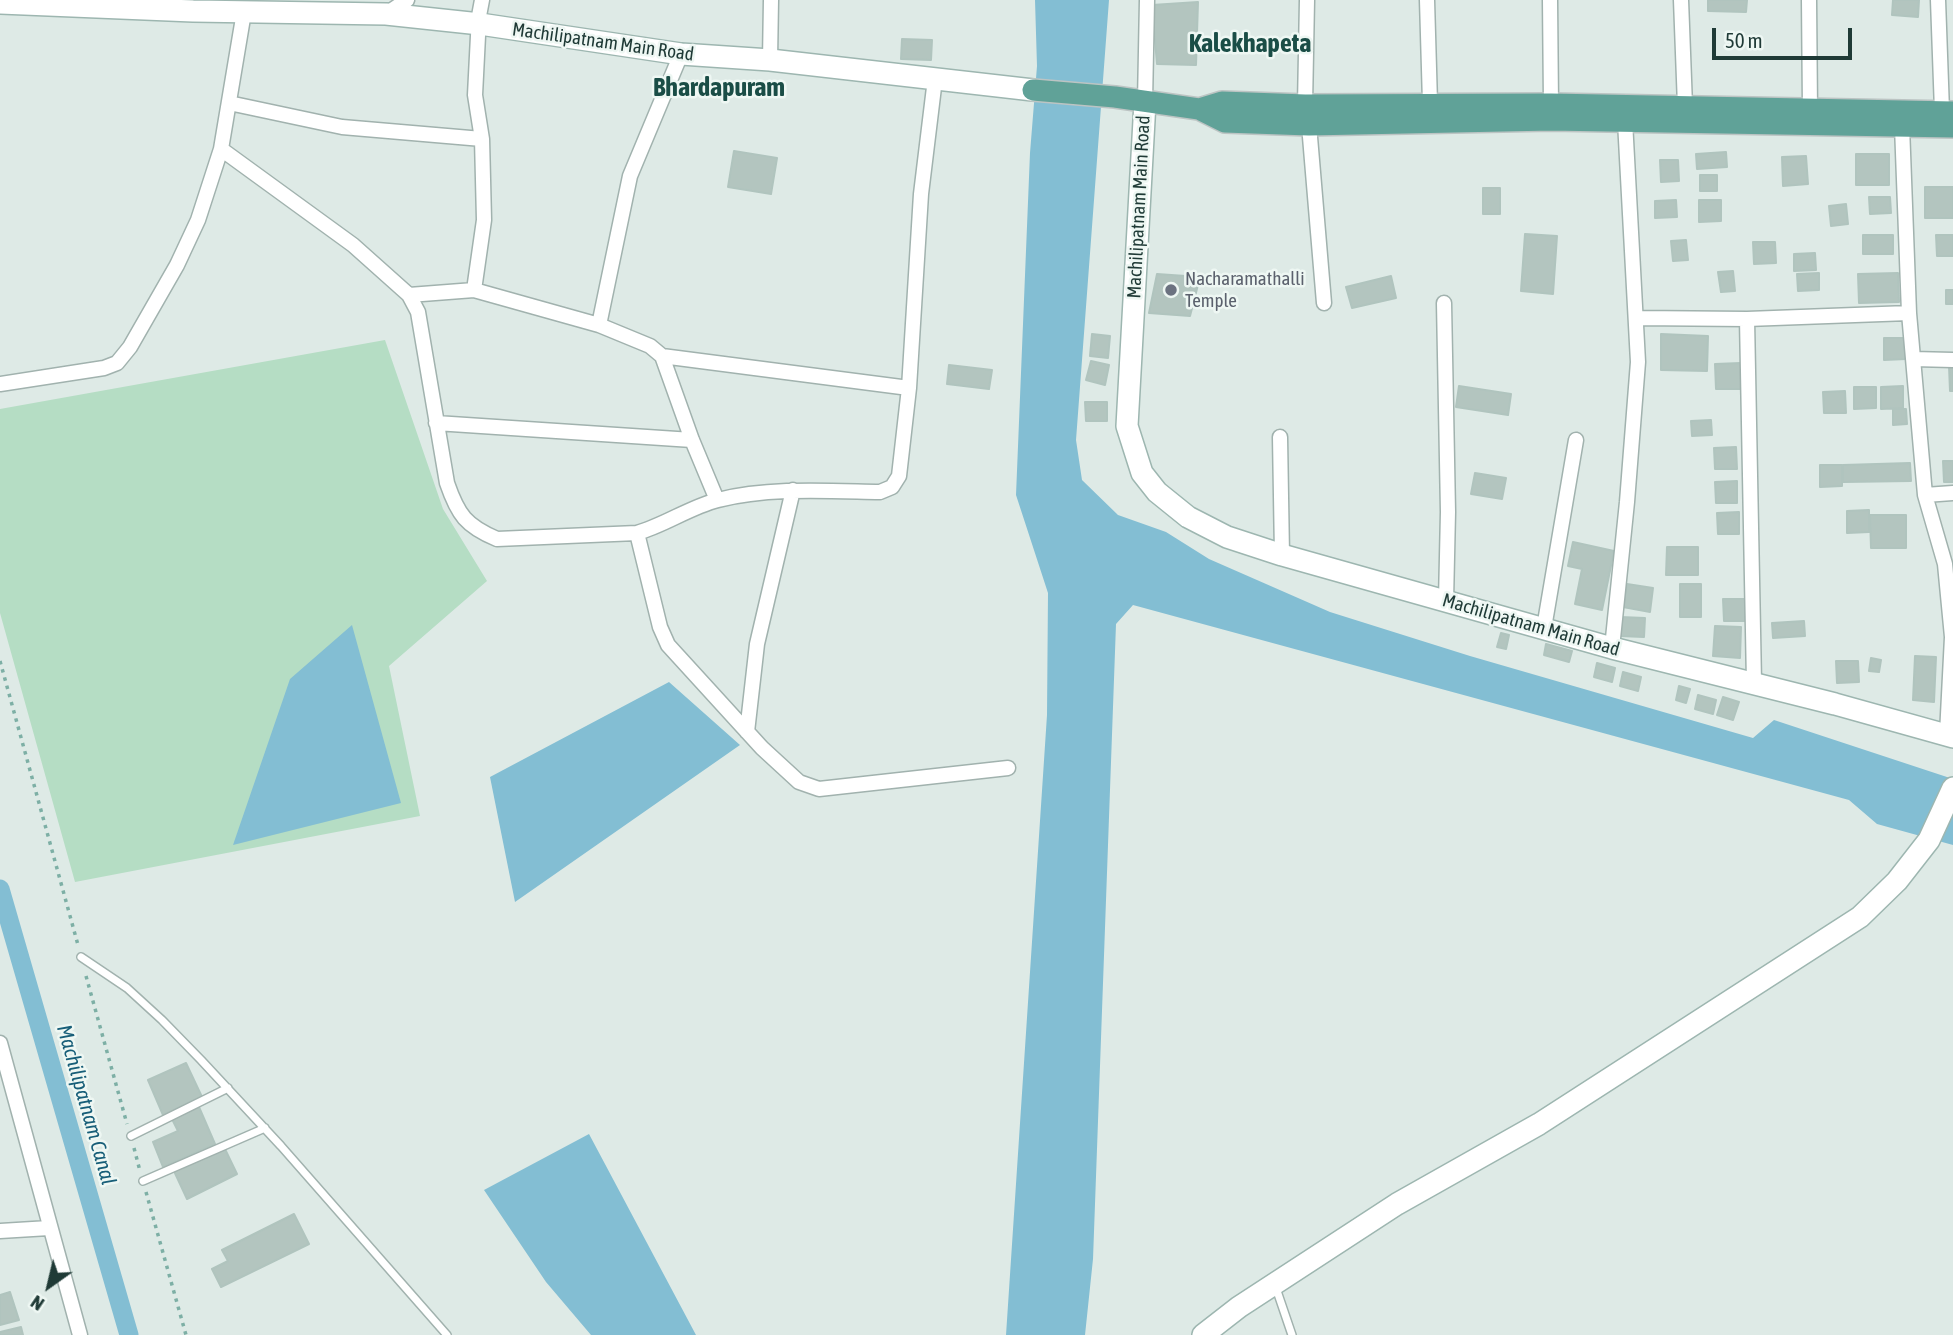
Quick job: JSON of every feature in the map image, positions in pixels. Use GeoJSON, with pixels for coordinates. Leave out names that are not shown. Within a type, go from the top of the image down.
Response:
{"type":"FeatureCollection","features":[{"type":"Feature","properties":{"kind":"main road","name":"Machilipatnam Main Road"},"geometry":{"type":"LineString","coordinates":[[0,3],[222,6],[244,12],[480,12],[681,54],[769,60],[1145,102],[1127,426],[1142,473],[1157,492],[1188,517],[1227,537],[1282,555],[1612,648],[1950,735]]}},
{"type":"Feature","properties":{"kind":"main road"},"geometry":{"type":"LineString","coordinates":[[1145,102],[1199,109],[1223,102],[1307,115],[1430,121],[1625,121],[1902,127],[1949,117]]}},
{"type":"Feature","properties":{"kind":"main road"},"geometry":{"type":"LineString","coordinates":[[1307,115],[1430,103],[1810,109],[1949,117]]}},
{"type":"Feature","properties":{"kind":"main road"},"geometry":{"type":"LineString","coordinates":[[1203,1335],[1239,1307],[1396,1204],[1550,1117],[1860,917],[1897,881],[1930,839],[1953,788]]}},
{"type":"Feature","properties":{"kind":"street"},"geometry":{"type":"LineString","coordinates":[[386,14],[407,0]]}},
{"type":"Feature","properties":{"kind":"street"},"geometry":{"type":"LineString","coordinates":[[769,60],[771,0]]}},
{"type":"Feature","properties":{"kind":"street"},"geometry":{"type":"LineString","coordinates":[[1145,102],[1147,0]]}},
{"type":"Feature","properties":{"kind":"street"},"geometry":{"type":"LineString","coordinates":[[1307,0],[1307,115],[1324,303]]}},
{"type":"Feature","properties":{"kind":"street"},"geometry":{"type":"LineString","coordinates":[[1427,0],[1430,103]]}},
{"type":"Feature","properties":{"kind":"street"},"geometry":{"type":"LineString","coordinates":[[1550,0],[1551,104]]}},
{"type":"Feature","properties":{"kind":"street"},"geometry":{"type":"LineString","coordinates":[[1681,0],[1685,106]]}},
{"type":"Feature","properties":{"kind":"street"},"geometry":{"type":"LineString","coordinates":[[1809,0],[1810,109]]}},
{"type":"Feature","properties":{"kind":"street"},"geometry":{"type":"LineString","coordinates":[[1938,0],[1949,117]]}},
{"type":"Feature","properties":{"kind":"street"},"geometry":{"type":"LineString","coordinates":[[0,384],[104,368],[117,363],[130,347],[177,265],[198,220],[221,149],[244,12]]}},
{"type":"Feature","properties":{"kind":"street"},"geometry":{"type":"LineString","coordinates":[[474,290],[484,220],[482,139],[475,95],[480,12]]}},
{"type":"Feature","properties":{"kind":"street"},"geometry":{"type":"LineString","coordinates":[[599,325],[630,176],[681,54]]}},
{"type":"Feature","properties":{"kind":"street"},"geometry":{"type":"LineString","coordinates":[[221,149],[353,245],[409,295],[418,312],[447,483],[454,503],[464,519],[476,530],[497,538],[637,533],[658,527],[717,500],[793,490],[880,492],[892,487],[899,476],[909,388],[921,194],[935,79]]}},
{"type":"Feature","properties":{"kind":"street"},"geometry":{"type":"LineString","coordinates":[[229,103],[355,129],[482,139]]}},
{"type":"Feature","properties":{"kind":"street"},"geometry":{"type":"LineString","coordinates":[[1612,648],[1636,407],[1637,318],[1625,121]]}},
{"type":"Feature","properties":{"kind":"street"},"geometry":{"type":"LineString","coordinates":[[1902,127],[1909,313],[1925,495],[1945,564],[1952,637],[1950,735]]}},
{"type":"Feature","properties":{"kind":"street"},"geometry":{"type":"LineString","coordinates":[[409,295],[474,290],[599,325],[650,346],[662,356],[717,500]]}},
{"type":"Feature","properties":{"kind":"street"},"geometry":{"type":"LineString","coordinates":[[1444,303],[1448,512],[1446,601]]}},
{"type":"Feature","properties":{"kind":"street"},"geometry":{"type":"LineString","coordinates":[[1637,318],[1747,319],[1909,313]]}},
{"type":"Feature","properties":{"kind":"street"},"geometry":{"type":"LineString","coordinates":[[1747,319],[1754,683]]}},
{"type":"Feature","properties":{"kind":"street"},"geometry":{"type":"LineString","coordinates":[[662,356],[909,388]]}},
{"type":"Feature","properties":{"kind":"street"},"geometry":{"type":"LineString","coordinates":[[1913,359],[1953,360]]}},
{"type":"Feature","properties":{"kind":"street"},"geometry":{"type":"LineString","coordinates":[[436,423],[692,440]]}},
{"type":"Feature","properties":{"kind":"street"},"geometry":{"type":"LineString","coordinates":[[1280,437],[1282,555]]}},
{"type":"Feature","properties":{"kind":"street"},"geometry":{"type":"LineString","coordinates":[[1544,628],[1576,440]]}},
{"type":"Feature","properties":{"kind":"street"},"geometry":{"type":"LineString","coordinates":[[747,732],[757,644],[793,490]]}},
{"type":"Feature","properties":{"kind":"street"},"geometry":{"type":"LineString","coordinates":[[1925,495],[1953,494]]}},
{"type":"Feature","properties":{"kind":"street"},"geometry":{"type":"LineString","coordinates":[[637,533],[660,628],[668,645],[747,732],[799,782],[819,789],[1008,768]]}},
{"type":"Feature","properties":{"kind":"street"},"geometry":{"type":"LineString","coordinates":[[0,1043],[80,1335]]}},
{"type":"Feature","properties":{"kind":"street"},"geometry":{"type":"LineString","coordinates":[[0,1231],[49,1228]]}},
{"type":"Feature","properties":{"kind":"lane"},"geometry":{"type":"LineString","coordinates":[[81,957],[127,988],[228,1088],[447,1335]]}},
{"type":"Feature","properties":{"kind":"lane"},"geometry":{"type":"LineString","coordinates":[[131,1136],[228,1088]]}},
{"type":"Feature","properties":{"kind":"lane"},"geometry":{"type":"LineString","coordinates":[[143,1181],[265,1128]]}},
{"type":"Feature","properties":{"kind":"lane"},"geometry":{"type":"LineString","coordinates":[[1275,1284],[1292,1335]]}},
{"type":"Feature","properties":{"kind":"path"},"geometry":{"type":"LineString","coordinates":[[0,661],[186,1335]]}},
{"type":"Feature","properties":{"kind":"green space"},"geometry":{"type":"Polygon","coordinates":[[[385,340],[443,509],[487,581],[389,666],[420,816],[75,882],[0,613],[0,409],[385,340]]]}},
{"type":"Feature","properties":{"kind":"water"},"geometry":{"type":"Polygon","coordinates":[[[1035,0],[1109,0],[1076,440],[1082,480],[1118,515],[1166,532],[1209,559],[1330,612],[1470,656],[1753,738],[1774,720],[1953,779],[1953,845],[1877,824],[1849,800],[1133,605],[1116,624],[1093,1259],[1085,1335],[1006,1335],[1047,715],[1048,593],[1016,495],[1030,153],[1037,66],[1035,0]]]}},
{"type":"Feature","properties":{"kind":"water"},"geometry":{"type":"Polygon","coordinates":[[[352,625],[401,803],[233,845],[290,679],[352,625]]]}},
{"type":"Feature","properties":{"kind":"water"},"geometry":{"type":"Polygon","coordinates":[[[669,682],[740,745],[515,902],[490,777],[669,682]]]}},
{"type":"Feature","properties":{"kind":"water"},"geometry":{"type":"Polygon","coordinates":[[[589,1134],[696,1335],[591,1335],[546,1282],[484,1190],[589,1134]]]}},
{"type":"Feature","properties":{"kind":"building"},"geometry":{"type":"Polygon","coordinates":[[[1708,0],[1747,0],[1746,12],[1708,11],[1708,0]]]}},
{"type":"Feature","properties":{"kind":"building"},"geometry":{"type":"Polygon","coordinates":[[[1893,0],[1919,0],[1918,17],[1892,15],[1893,0]]]}},
{"type":"Feature","properties":{"kind":"building"},"geometry":{"type":"Polygon","coordinates":[[[1198,2],[1196,65],[1157,64],[1152,5],[1198,2]]]}},
{"type":"Feature","properties":{"kind":"building"},"geometry":{"type":"Polygon","coordinates":[[[902,39],[932,40],[931,60],[901,59],[902,39]]]}},
{"type":"Feature","properties":{"kind":"building"},"geometry":{"type":"Polygon","coordinates":[[[734,151],[777,158],[771,194],[728,187],[734,151]]]}},
{"type":"Feature","properties":{"kind":"building"},"geometry":{"type":"Polygon","coordinates":[[[1726,152],[1727,167],[1697,169],[1696,154],[1726,152]]]}},
{"type":"Feature","properties":{"kind":"building"},"geometry":{"type":"Polygon","coordinates":[[[1856,154],[1889,154],[1889,185],[1856,185],[1856,154]]]}},
{"type":"Feature","properties":{"kind":"building"},"geometry":{"type":"Polygon","coordinates":[[[1806,156],[1808,184],[1783,186],[1782,157],[1806,156]]]}},
{"type":"Feature","properties":{"kind":"building"},"geometry":{"type":"Polygon","coordinates":[[[1660,160],[1678,160],[1679,181],[1661,182],[1660,160]]]}},
{"type":"Feature","properties":{"kind":"building"},"geometry":{"type":"Polygon","coordinates":[[[1700,175],[1717,175],[1717,191],[1700,191],[1700,175]]]}},
{"type":"Feature","properties":{"kind":"building"},"geometry":{"type":"Polygon","coordinates":[[[1925,187],[1953,187],[1953,218],[1925,218],[1925,187]]]}},
{"type":"Feature","properties":{"kind":"building"},"geometry":{"type":"Polygon","coordinates":[[[1483,188],[1500,188],[1500,214],[1483,214],[1483,188]]]}},
{"type":"Feature","properties":{"kind":"building"},"geometry":{"type":"Polygon","coordinates":[[[1869,197],[1890,197],[1891,213],[1870,214],[1869,197]]]}},
{"type":"Feature","properties":{"kind":"building"},"geometry":{"type":"Polygon","coordinates":[[[1676,200],[1677,217],[1655,218],[1655,201],[1676,200]]]}},
{"type":"Feature","properties":{"kind":"building"},"geometry":{"type":"Polygon","coordinates":[[[1699,200],[1721,200],[1721,221],[1699,222],[1699,200]]]}},
{"type":"Feature","properties":{"kind":"building"},"geometry":{"type":"Polygon","coordinates":[[[1846,204],[1848,224],[1831,226],[1829,206],[1846,204]]]}},
{"type":"Feature","properties":{"kind":"building"},"geometry":{"type":"Polygon","coordinates":[[[1525,234],[1557,236],[1553,294],[1521,291],[1525,234]]]}},
{"type":"Feature","properties":{"kind":"building"},"geometry":{"type":"Polygon","coordinates":[[[1863,235],[1893,235],[1893,254],[1863,254],[1863,235]]]}},
{"type":"Feature","properties":{"kind":"building"},"geometry":{"type":"Polygon","coordinates":[[[1936,235],[1953,235],[1953,256],[1937,256],[1936,235]]]}},
{"type":"Feature","properties":{"kind":"building"},"geometry":{"type":"Polygon","coordinates":[[[1686,240],[1688,260],[1673,261],[1671,241],[1686,240]]]}},
{"type":"Feature","properties":{"kind":"building"},"geometry":{"type":"Polygon","coordinates":[[[1753,242],[1775,242],[1776,263],[1754,264],[1753,242]]]}},
{"type":"Feature","properties":{"kind":"building"},"geometry":{"type":"Polygon","coordinates":[[[1815,253],[1816,270],[1794,271],[1794,254],[1815,253]]]}},
{"type":"Feature","properties":{"kind":"building"},"geometry":{"type":"Polygon","coordinates":[[[1733,271],[1735,291],[1721,292],[1718,272],[1733,271]]]}},
{"type":"Feature","properties":{"kind":"building"},"geometry":{"type":"Polygon","coordinates":[[[1819,273],[1819,290],[1798,291],[1797,274],[1819,273]]]}},
{"type":"Feature","properties":{"kind":"building"},"geometry":{"type":"Polygon","coordinates":[[[1898,273],[1899,302],[1859,303],[1858,274],[1898,273]]]}},
{"type":"Feature","properties":{"kind":"building"},"geometry":{"type":"Polygon","coordinates":[[[1157,274],[1200,277],[1190,316],[1149,313],[1157,274]]]}},
{"type":"Feature","properties":{"kind":"building"},"geometry":{"type":"Polygon","coordinates":[[[1391,276],[1396,298],[1352,308],[1346,287],[1391,276]]]}},
{"type":"Feature","properties":{"kind":"building"},"geometry":{"type":"Polygon","coordinates":[[[1946,290],[1953,290],[1953,304],[1946,304],[1946,290]]]}},
{"type":"Feature","properties":{"kind":"building"},"geometry":{"type":"Polygon","coordinates":[[[1092,334],[1110,336],[1108,358],[1090,356],[1092,334]]]}},
{"type":"Feature","properties":{"kind":"building"},"geometry":{"type":"Polygon","coordinates":[[[1661,334],[1708,336],[1707,371],[1661,370],[1661,334]]]}},
{"type":"Feature","properties":{"kind":"building"},"geometry":{"type":"Polygon","coordinates":[[[1884,338],[1905,338],[1906,359],[1884,360],[1884,338]]]}},
{"type":"Feature","properties":{"kind":"building"},"geometry":{"type":"Polygon","coordinates":[[[1091,361],[1109,365],[1105,385],[1086,380],[1091,361]]]}},
{"type":"Feature","properties":{"kind":"building"},"geometry":{"type":"Polygon","coordinates":[[[1741,363],[1741,389],[1716,389],[1715,364],[1741,363]]]}},
{"type":"Feature","properties":{"kind":"building"},"geometry":{"type":"Polygon","coordinates":[[[949,365],[992,370],[989,389],[947,384],[949,365]]]}},
{"type":"Feature","properties":{"kind":"building"},"geometry":{"type":"Polygon","coordinates":[[[1949,366],[1953,366],[1953,391],[1950,391],[1949,366]]]}},
{"type":"Feature","properties":{"kind":"building"},"geometry":{"type":"Polygon","coordinates":[[[1459,386],[1511,394],[1508,415],[1456,407],[1459,386]]]}},
{"type":"Feature","properties":{"kind":"building"},"geometry":{"type":"Polygon","coordinates":[[[1903,386],[1903,408],[1881,409],[1881,387],[1903,386]]]}},
{"type":"Feature","properties":{"kind":"building"},"geometry":{"type":"Polygon","coordinates":[[[1854,387],[1876,387],[1876,408],[1854,409],[1854,387]]]}},
{"type":"Feature","properties":{"kind":"building"},"geometry":{"type":"Polygon","coordinates":[[[1845,391],[1846,413],[1824,413],[1823,392],[1845,391]]]}},
{"type":"Feature","properties":{"kind":"building"},"geometry":{"type":"Polygon","coordinates":[[[1085,402],[1107,402],[1107,421],[1086,421],[1085,402]]]}},
{"type":"Feature","properties":{"kind":"building"},"geometry":{"type":"Polygon","coordinates":[[[1893,409],[1906,409],[1907,424],[1893,425],[1893,409]]]}},
{"type":"Feature","properties":{"kind":"building"},"geometry":{"type":"Polygon","coordinates":[[[1711,420],[1712,435],[1692,436],[1691,421],[1711,420]]]}},
{"type":"Feature","properties":{"kind":"building"},"geometry":{"type":"Polygon","coordinates":[[[1736,447],[1737,469],[1715,469],[1714,448],[1736,447]]]}},
{"type":"Feature","properties":{"kind":"building"},"geometry":{"type":"Polygon","coordinates":[[[1943,461],[1953,461],[1953,482],[1944,482],[1943,461]]]}},
{"type":"Feature","properties":{"kind":"building"},"geometry":{"type":"Polygon","coordinates":[[[1910,463],[1911,481],[1843,482],[1843,465],[1910,463]]]}},
{"type":"Feature","properties":{"kind":"building"},"geometry":{"type":"Polygon","coordinates":[[[1820,465],[1842,465],[1842,486],[1820,487],[1820,465]]]}},
{"type":"Feature","properties":{"kind":"building"},"geometry":{"type":"Polygon","coordinates":[[[1475,473],[1506,478],[1502,499],[1471,494],[1475,473]]]}},
{"type":"Feature","properties":{"kind":"building"},"geometry":{"type":"Polygon","coordinates":[[[1737,481],[1737,503],[1716,503],[1715,482],[1737,481]]]}},
{"type":"Feature","properties":{"kind":"building"},"geometry":{"type":"Polygon","coordinates":[[[1869,510],[1869,532],[1847,533],[1847,511],[1869,510]]]}},
{"type":"Feature","properties":{"kind":"building"},"geometry":{"type":"Polygon","coordinates":[[[1739,512],[1739,534],[1718,534],[1717,513],[1739,512]]]}},
{"type":"Feature","properties":{"kind":"building"},"geometry":{"type":"Polygon","coordinates":[[[1870,515],[1906,515],[1906,548],[1871,548],[1870,515]]]}},
{"type":"Feature","properties":{"kind":"building"},"geometry":{"type":"Polygon","coordinates":[[[1573,542],[1614,551],[1602,610],[1575,604],[1582,569],[1568,566],[1573,542]]]}},
{"type":"Feature","properties":{"kind":"building"},"geometry":{"type":"Polygon","coordinates":[[[1667,547],[1698,547],[1698,575],[1666,575],[1667,547]]]}},
{"type":"Feature","properties":{"kind":"building"},"geometry":{"type":"Polygon","coordinates":[[[1627,584],[1653,588],[1650,612],[1623,607],[1627,584]]]}},
{"type":"Feature","properties":{"kind":"building"},"geometry":{"type":"Polygon","coordinates":[[[1680,584],[1701,584],[1701,617],[1680,617],[1680,584]]]}},
{"type":"Feature","properties":{"kind":"building"},"geometry":{"type":"Polygon","coordinates":[[[1723,599],[1745,599],[1746,621],[1724,621],[1723,599]]]}},
{"type":"Feature","properties":{"kind":"building"},"geometry":{"type":"Polygon","coordinates":[[[1620,617],[1645,618],[1644,637],[1620,636],[1620,617]]]}},
{"type":"Feature","properties":{"kind":"building"},"geometry":{"type":"Polygon","coordinates":[[[1804,621],[1805,636],[1773,638],[1772,623],[1804,621]]]}},
{"type":"Feature","properties":{"kind":"building"},"geometry":{"type":"Polygon","coordinates":[[[1715,626],[1741,627],[1740,658],[1713,656],[1715,626]]]}},
{"type":"Feature","properties":{"kind":"building"},"geometry":{"type":"Polygon","coordinates":[[[1501,633],[1509,635],[1506,649],[1497,647],[1501,633]]]}},
{"type":"Feature","properties":{"kind":"building"},"geometry":{"type":"Polygon","coordinates":[[[1546,644],[1572,651],[1569,662],[1544,655],[1546,644]]]}},
{"type":"Feature","properties":{"kind":"building"},"geometry":{"type":"Polygon","coordinates":[[[1915,656],[1936,657],[1934,702],[1913,700],[1915,656]]]}},
{"type":"Feature","properties":{"kind":"building"},"geometry":{"type":"Polygon","coordinates":[[[1871,658],[1881,660],[1879,672],[1869,671],[1871,658]]]}},
{"type":"Feature","properties":{"kind":"building"},"geometry":{"type":"Polygon","coordinates":[[[1836,661],[1858,661],[1859,682],[1837,683],[1836,661]]]}},
{"type":"Feature","properties":{"kind":"building"},"geometry":{"type":"Polygon","coordinates":[[[1597,663],[1615,668],[1612,682],[1594,677],[1597,663]]]}},
{"type":"Feature","properties":{"kind":"building"},"geometry":{"type":"Polygon","coordinates":[[[1623,672],[1641,677],[1638,691],[1620,686],[1623,672]]]}},
{"type":"Feature","properties":{"kind":"building"},"geometry":{"type":"Polygon","coordinates":[[[1679,686],[1690,689],[1686,703],[1676,700],[1679,686]]]}},
{"type":"Feature","properties":{"kind":"building"},"geometry":{"type":"Polygon","coordinates":[[[1698,695],[1716,700],[1713,714],[1695,709],[1698,695]]]}},
{"type":"Feature","properties":{"kind":"building"},"geometry":{"type":"Polygon","coordinates":[[[1723,697],[1739,702],[1733,720],[1717,715],[1723,697]]]}},
{"type":"Feature","properties":{"kind":"building"},"geometry":{"type":"Polygon","coordinates":[[[186,1063],[202,1097],[163,1115],[148,1080],[186,1063]]]}},
{"type":"Feature","properties":{"kind":"building"},"geometry":{"type":"Polygon","coordinates":[[[199,1107],[215,1144],[163,1167],[153,1142],[178,1131],[172,1119],[199,1107]]]}},
{"type":"Feature","properties":{"kind":"building"},"geometry":{"type":"Polygon","coordinates":[[[224,1147],[237,1174],[187,1199],[174,1171],[224,1147]]]}},
{"type":"Feature","properties":{"kind":"building"},"geometry":{"type":"Polygon","coordinates":[[[294,1214],[309,1244],[221,1287],[212,1269],[228,1261],[222,1250],[294,1214]]]}},
{"type":"Feature","properties":{"kind":"building"},"geometry":{"type":"Polygon","coordinates":[[[10,1292],[19,1320],[0,1325],[0,1295],[10,1292]]]}},
{"type":"Feature","properties":{"kind":"building"},"geometry":{"type":"Polygon","coordinates":[[[21,1327],[23,1335],[0,1335],[0,1332],[21,1327]]]}},
{"type":"Feature","properties":{"kind":"waterway","name":"Machilipatnam Canal"},"geometry":{"type":"LineString","coordinates":[[0,889],[129,1335]]}},
{"type":"Feature","properties":{"kind":"place","name":"Nacharamathalli Temple"},"geometry":{"type":"Point","coordinates":[1171,290]}},
{"type":"Feature","properties":{"kind":"district","name":"Kalekhapeta"},"geometry":{"type":"Point","coordinates":[1250,44]}},
{"type":"Feature","properties":{"kind":"district","name":"Bhardapuram"},"geometry":{"type":"Point","coordinates":[719,88]}}]}
